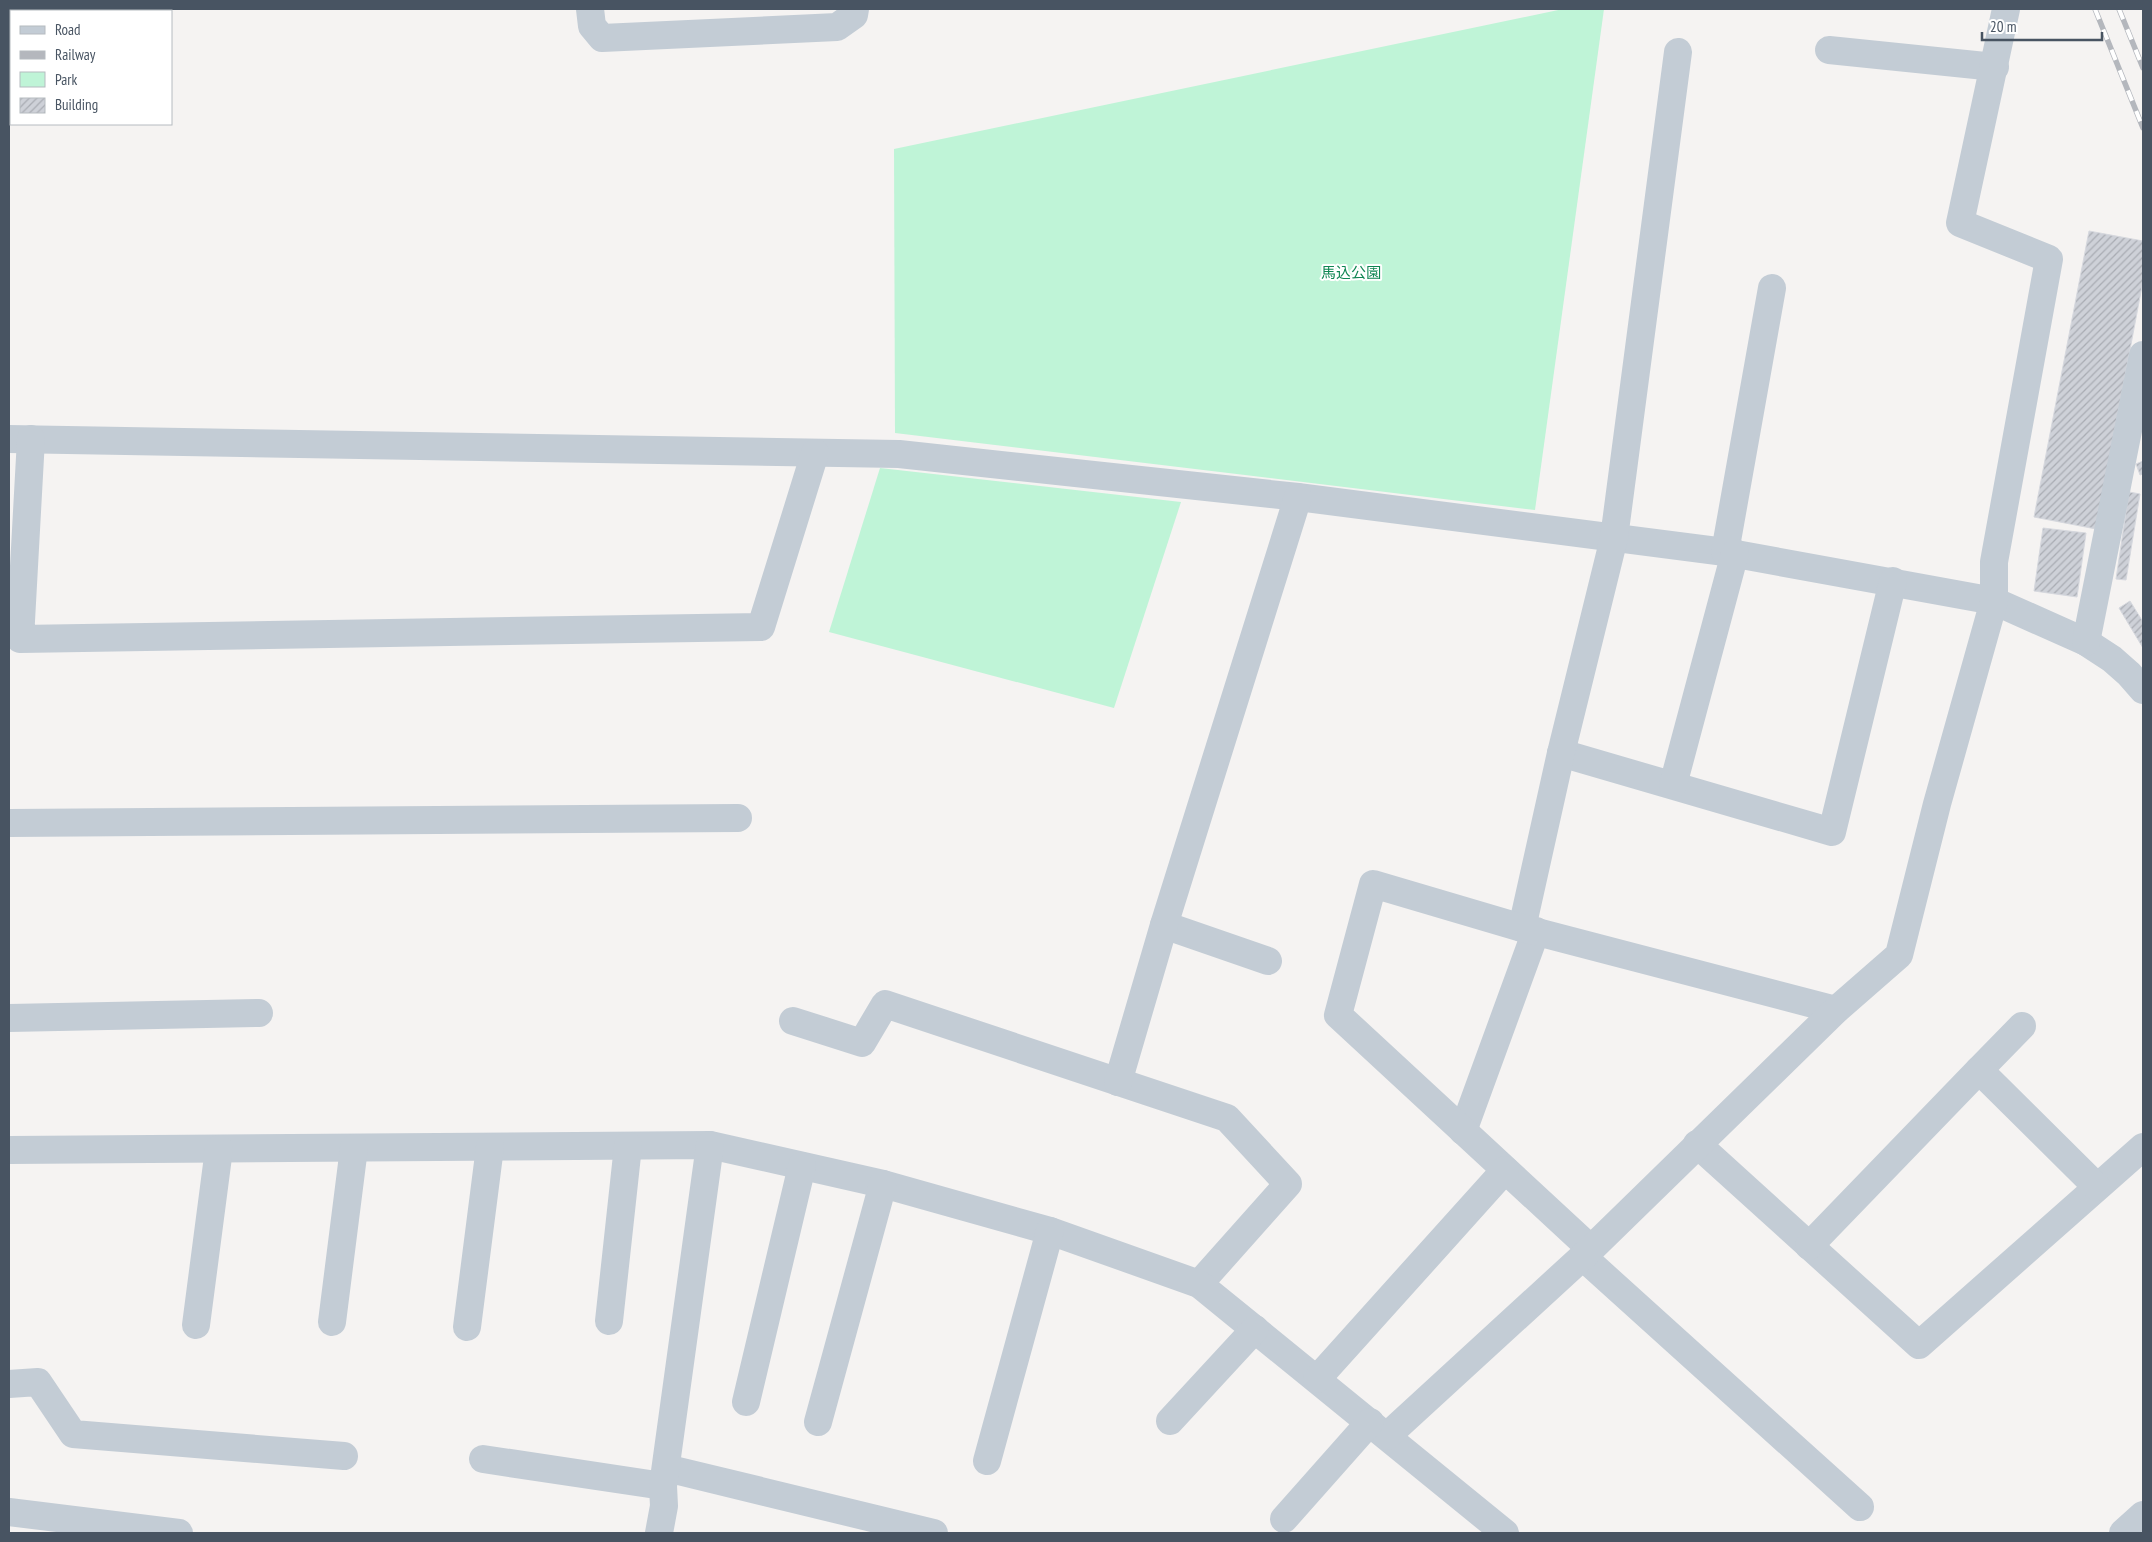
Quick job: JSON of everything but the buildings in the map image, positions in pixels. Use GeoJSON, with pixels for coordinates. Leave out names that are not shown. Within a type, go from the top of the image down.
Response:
{"type":"FeatureCollection","features":[{"type":"Feature","properties":{"kind":"street"},"geometry":{"type":"LineString","coordinates":[[590,9],[592,26],[602,38],[837,27],[854,15],[855,9]]}},
{"type":"Feature","properties":{"kind":"street"},"geometry":{"type":"LineString","coordinates":[[1284,1518],[1379,1429],[1587,1253],[1836,1010],[1899,955],[1937,804],[1994,600],[1994,562],[2048,259],[1960,223],[2006,9]]}},
{"type":"Feature","properties":{"kind":"street"},"geometry":{"type":"LineString","coordinates":[[1829,50],[1995,67]]}},
{"type":"Feature","properties":{"kind":"street"},"geometry":{"type":"LineString","coordinates":[[1463,1131],[1529,929],[1561,753],[1614,538],[1678,52]]}},
{"type":"Feature","properties":{"kind":"street"},"geometry":{"type":"LineString","coordinates":[[1673,785],[1730,552],[1772,288]]}},
{"type":"Feature","properties":{"kind":"street"},"geometry":{"type":"LineString","coordinates":[[2086,642],[2140,389],[2143,355]]}},
{"type":"Feature","properties":{"kind":"street"},"geometry":{"type":"LineString","coordinates":[[815,453],[761,628],[20,639],[20,439],[899,454],[1298,498],[1730,552],[1894,581],[1994,600],[2086,642],[2112,659],[2143,690]]}},
{"type":"Feature","properties":{"kind":"street"},"geometry":{"type":"LineString","coordinates":[[1118,1082],[1164,925],[1298,498]]}},
{"type":"Feature","properties":{"kind":"street"},"geometry":{"type":"LineString","coordinates":[[1561,753],[1832,832],[1894,581]]}},
{"type":"Feature","properties":{"kind":"street"},"geometry":{"type":"LineString","coordinates":[[9,823],[738,818]]}},
{"type":"Feature","properties":{"kind":"street"},"geometry":{"type":"LineString","coordinates":[[1836,1010],[1529,929],[1372,884],[1338,1015],[1505,1170],[1587,1253],[1860,1507]]}},
{"type":"Feature","properties":{"kind":"street"},"geometry":{"type":"LineString","coordinates":[[1164,925],[1268,961]]}},
{"type":"Feature","properties":{"kind":"street"},"geometry":{"type":"LineString","coordinates":[[792,1021],[862,1043],[885,1004],[1227,1118],[1288,1184],[1199,1284]]}},
{"type":"Feature","properties":{"kind":"street"},"geometry":{"type":"LineString","coordinates":[[9,1018],[259,1013]]}},
{"type":"Feature","properties":{"kind":"street"},"geometry":{"type":"LineString","coordinates":[[1809,1246],[2022,1026]]}},
{"type":"Feature","properties":{"kind":"street"},"geometry":{"type":"LineString","coordinates":[[1979,1070],[2097,1187]]}},
{"type":"Feature","properties":{"kind":"street"},"geometry":{"type":"LineString","coordinates":[[1697,1144],[1919,1345],[2143,1147]]}},
{"type":"Feature","properties":{"kind":"street"},"geometry":{"type":"LineString","coordinates":[[659,1533],[710,1145]]}},
{"type":"Feature","properties":{"kind":"street"},"geometry":{"type":"LineString","coordinates":[[9,1150],[710,1145],[883,1184],[1050,1231],[1199,1284],[1379,1429],[1488,1528]]}},
{"type":"Feature","properties":{"kind":"street"},"geometry":{"type":"LineString","coordinates":[[609,1320],[628,1146]]}},
{"type":"Feature","properties":{"kind":"street"},"geometry":{"type":"LineString","coordinates":[[467,1327],[490,1147]]}},
{"type":"Feature","properties":{"kind":"street"},"geometry":{"type":"LineString","coordinates":[[332,1322],[354,1148]]}},
{"type":"Feature","properties":{"kind":"street"},"geometry":{"type":"LineString","coordinates":[[196,1325],[219,1149]]}},
{"type":"Feature","properties":{"kind":"street"},"geometry":{"type":"LineString","coordinates":[[746,1402],[802,1166]]}},
{"type":"Feature","properties":{"kind":"street"},"geometry":{"type":"LineString","coordinates":[[1317,1379],[1505,1170]]}},
{"type":"Feature","properties":{"kind":"street"},"geometry":{"type":"LineString","coordinates":[[818,1422],[883,1184]]}},
{"type":"Feature","properties":{"kind":"street"},"geometry":{"type":"LineString","coordinates":[[987,1461],[1050,1231]]}},
{"type":"Feature","properties":{"kind":"street"},"geometry":{"type":"LineString","coordinates":[[1170,1420],[1255,1329]]}},
{"type":"Feature","properties":{"kind":"street"},"geometry":{"type":"LineString","coordinates":[[9,1384],[38,1382],[73,1434],[344,1456]]}},
{"type":"Feature","properties":{"kind":"street"},"geometry":{"type":"LineString","coordinates":[[483,1458],[934,1533]]}},
{"type":"Feature","properties":{"kind":"street"},"geometry":{"type":"LineString","coordinates":[[664,1487],[682,1533]]}},
{"type":"Feature","properties":{"kind":"street"},"geometry":{"type":"LineString","coordinates":[[9,1512],[179,1533]]}},
{"type":"Feature","properties":{"kind":"street"},"geometry":{"type":"LineString","coordinates":[[2123,1533],[2143,1515]]}},
{"type":"Feature","properties":{"kind":"green space","name":"馬込公園"},"geometry":{"type":"Polygon","coordinates":[[[1563,9],[1604,9],[1535,510],[895,433],[894,149],[1563,9]]]}},
{"type":"Feature","properties":{"kind":"green space"},"geometry":{"type":"Polygon","coordinates":[[[880,468],[1181,502],[1114,708],[829,632],[880,468]]]}},
{"type":"Feature","properties":{"kind":"railway"},"geometry":{"type":"LineString","coordinates":[[2095,9],[2143,128]]}},
{"type":"Feature","properties":{"kind":"railway"},"geometry":{"type":"LineString","coordinates":[[2119,9],[2143,68]]}}]}
